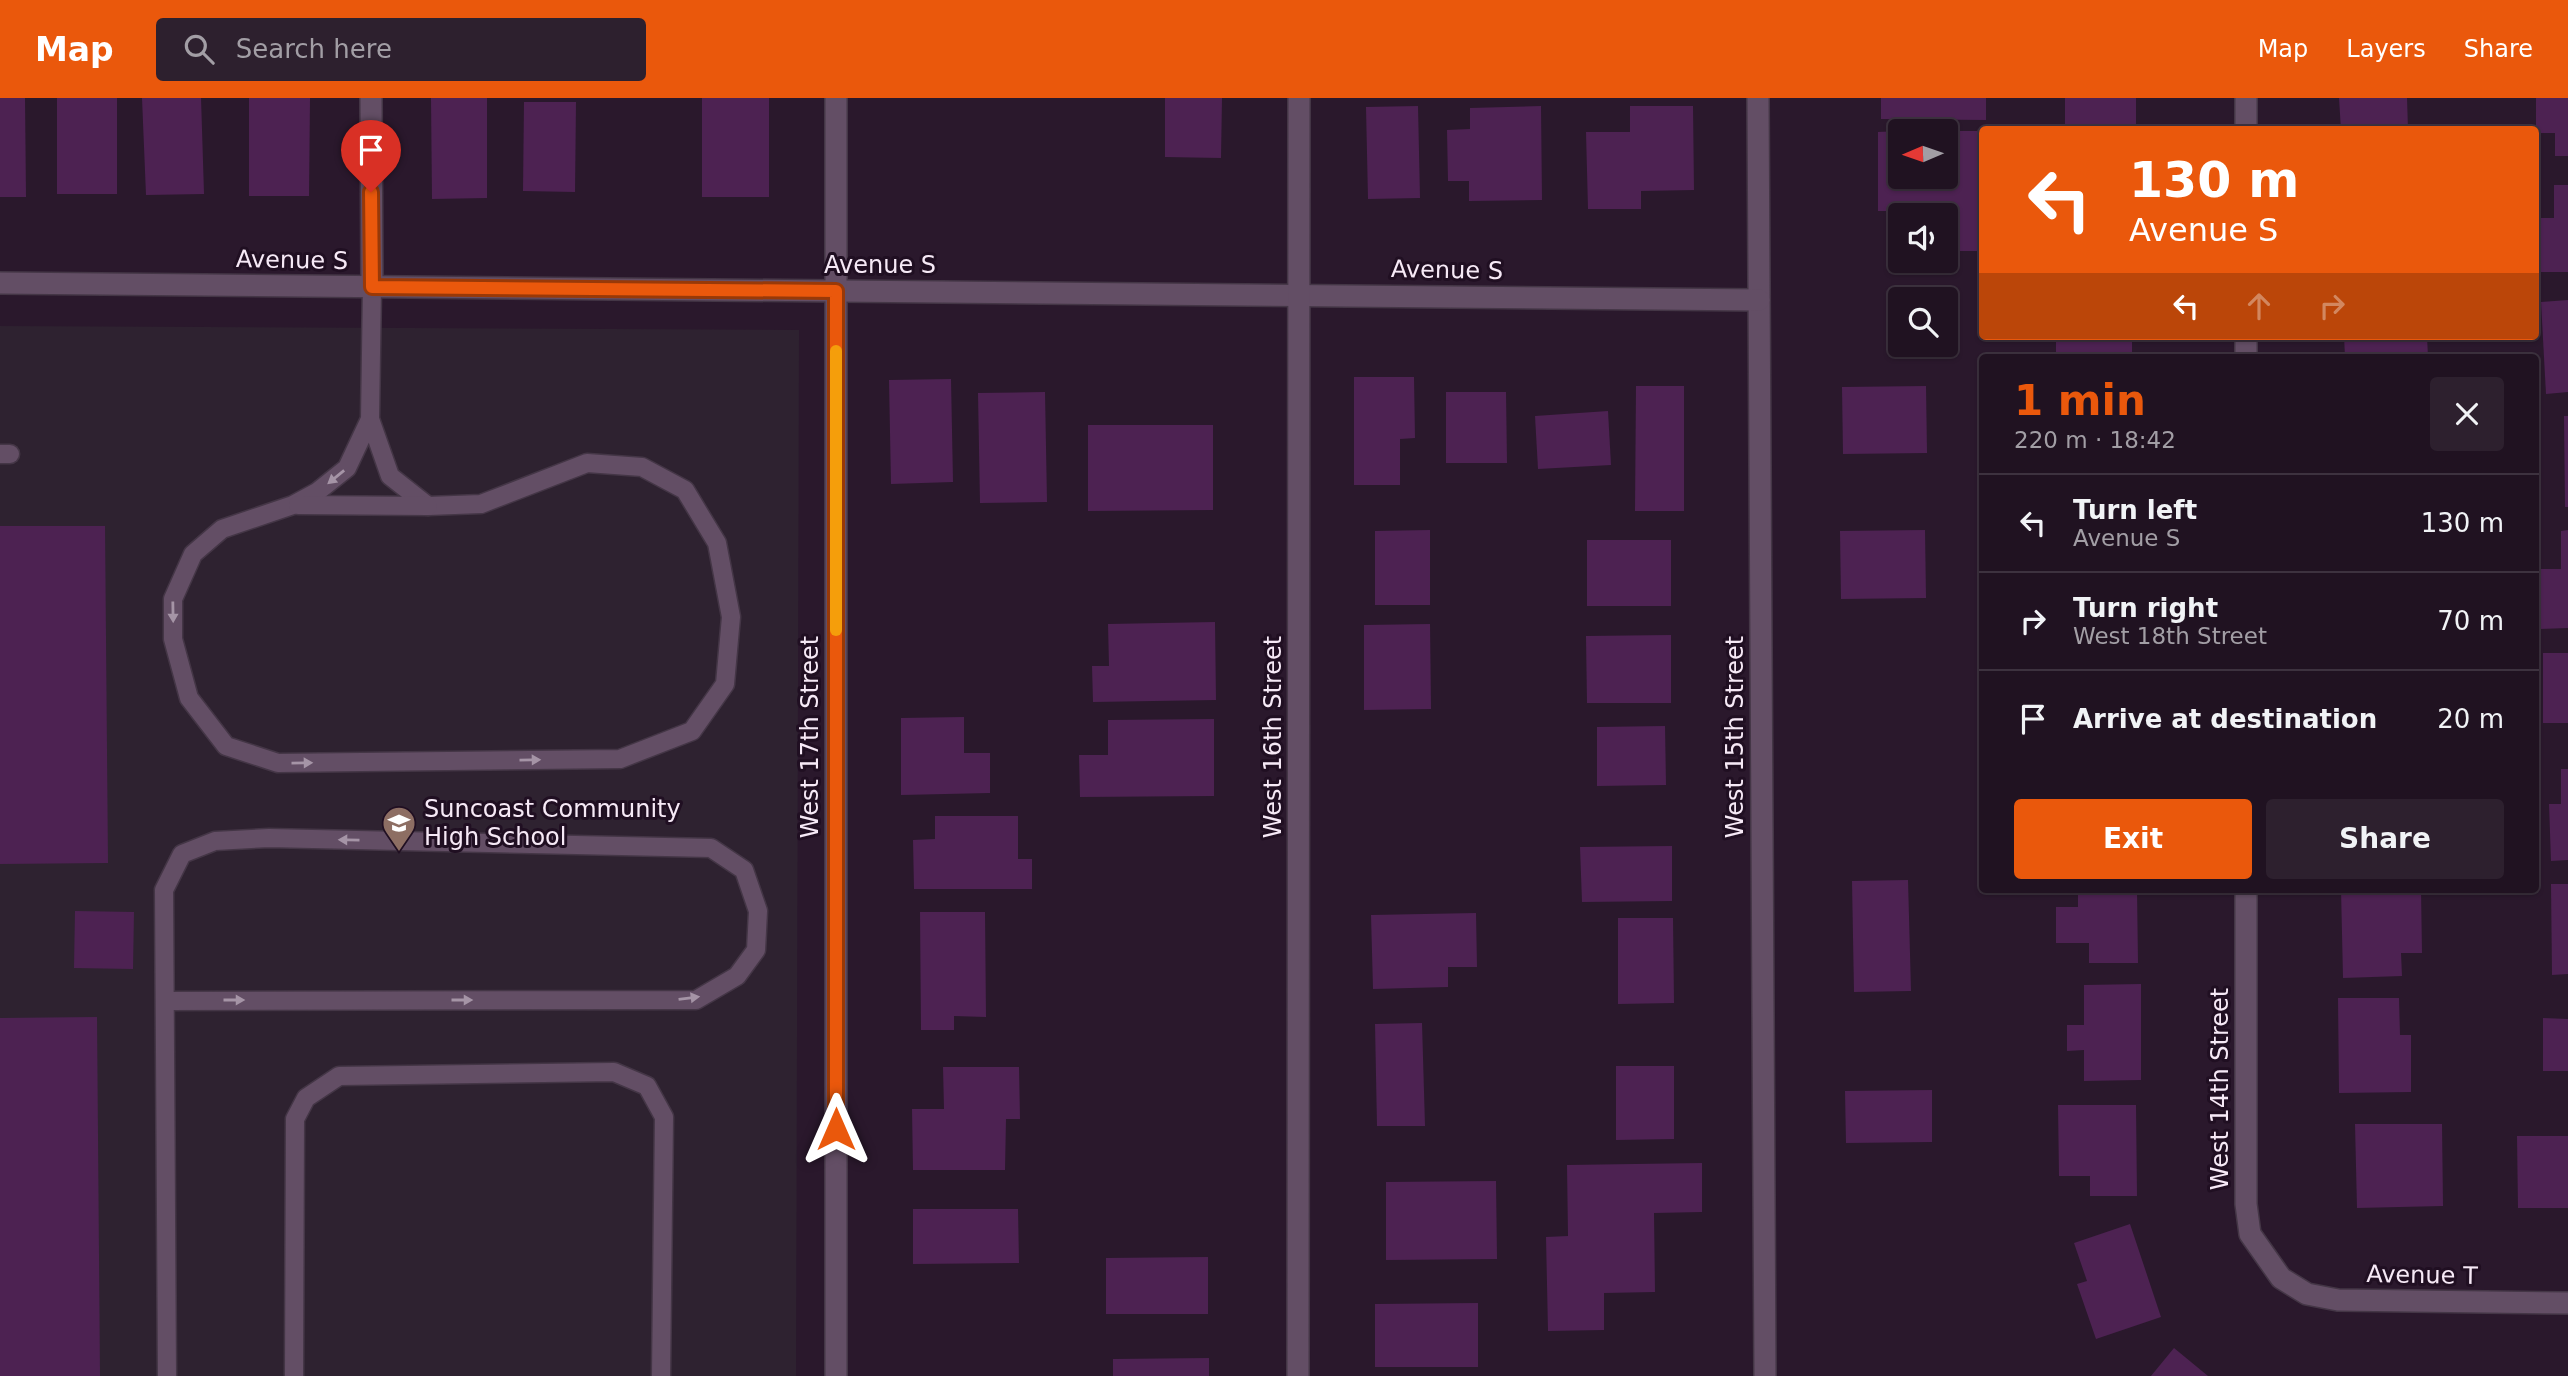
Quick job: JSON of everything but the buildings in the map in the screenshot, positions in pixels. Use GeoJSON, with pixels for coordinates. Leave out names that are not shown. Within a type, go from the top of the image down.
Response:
{"type":"FeatureCollection","features":[{"type":"Feature","properties":{"kind":"street"},"geometry":{"type":"LineString","coordinates":[[371,98],[372,287]]}},
{"type":"Feature","properties":{"kind":"street","name":"West 17th Street"},"geometry":{"type":"LineString","coordinates":[[835,1376],[836,98]]}},
{"type":"Feature","properties":{"kind":"street","name":"West 16th Street"},"geometry":{"type":"LineString","coordinates":[[1298,1376],[1299,98]]}},
{"type":"Feature","properties":{"kind":"street","name":"West 15th Street"},"geometry":{"type":"LineString","coordinates":[[1758,98],[1765,1376]]}},
{"type":"Feature","properties":{"kind":"street"},"geometry":{"type":"LineString","coordinates":[[2246,98],[2246,126]]}},
{"type":"Feature","properties":{"kind":"street","name":"Avenue S"},"geometry":{"type":"LineString","coordinates":[[0,283],[1759,300]]}},
{"type":"Feature","properties":{"kind":"street","name":"West 14th Street"},"geometry":{"type":"LineString","coordinates":[[2246,893],[2246,1204],[2250,1234],[2281,1278]]}},
{"type":"Feature","properties":{"kind":"street","name":"Avenue T"},"geometry":{"type":"LineString","coordinates":[[2281,1278],[2307,1294],[2338,1300],[2568,1303]]}},
{"type":"Feature","properties":{"kind":"lane"},"geometry":{"type":"LineString","coordinates":[[372,287],[370,419],[390,476],[428,506]]}},
{"type":"Feature","properties":{"kind":"lane"},"geometry":{"type":"LineString","coordinates":[[293,505],[481,504],[587,463],[642,467],[685,490],[718,543],[731,617],[724,684],[692,731],[620,759],[278,764],[226,746],[189,698],[173,639],[173,599],[193,554],[222,529],[293,505],[317,492],[347,468],[370,419]]}},
{"type":"Feature","properties":{"kind":"lane"},"geometry":{"type":"LineString","coordinates":[[166,1000],[696,1000],[737,976],[756,950],[758,911],[744,870],[710,848],[269,838],[215,841],[182,854],[164,890],[167,1376]]}},
{"type":"Feature","properties":{"kind":"lane"},"geometry":{"type":"LineString","coordinates":[[294,1376],[295,1119],[306,1098],[339,1076],[614,1072],[647,1086],[664,1117],[661,1376]]}},
{"type":"Feature","properties":{"kind":"shaded area","name":"Suncoast Community High School"},"geometry":{"type":"Polygon","coordinates":[[[0,326],[799,330],[796,1376],[0,1376],[0,326]]]}},
{"type":"Feature","properties":{"kind":"slow traffic"},"geometry":{"type":"LineString","coordinates":[[836,351],[836,630]]}},
{"type":"Feature","properties":{"kind":"place","name":"Suncoast Community High School"},"geometry":{"type":"Point","coordinates":[399,853]}},
{"type":"Feature","properties":{"kind":"route"},"geometry":{"type":"LineString","coordinates":[[371,192],[372,287],[836,291],[836,1129]]}}]}
